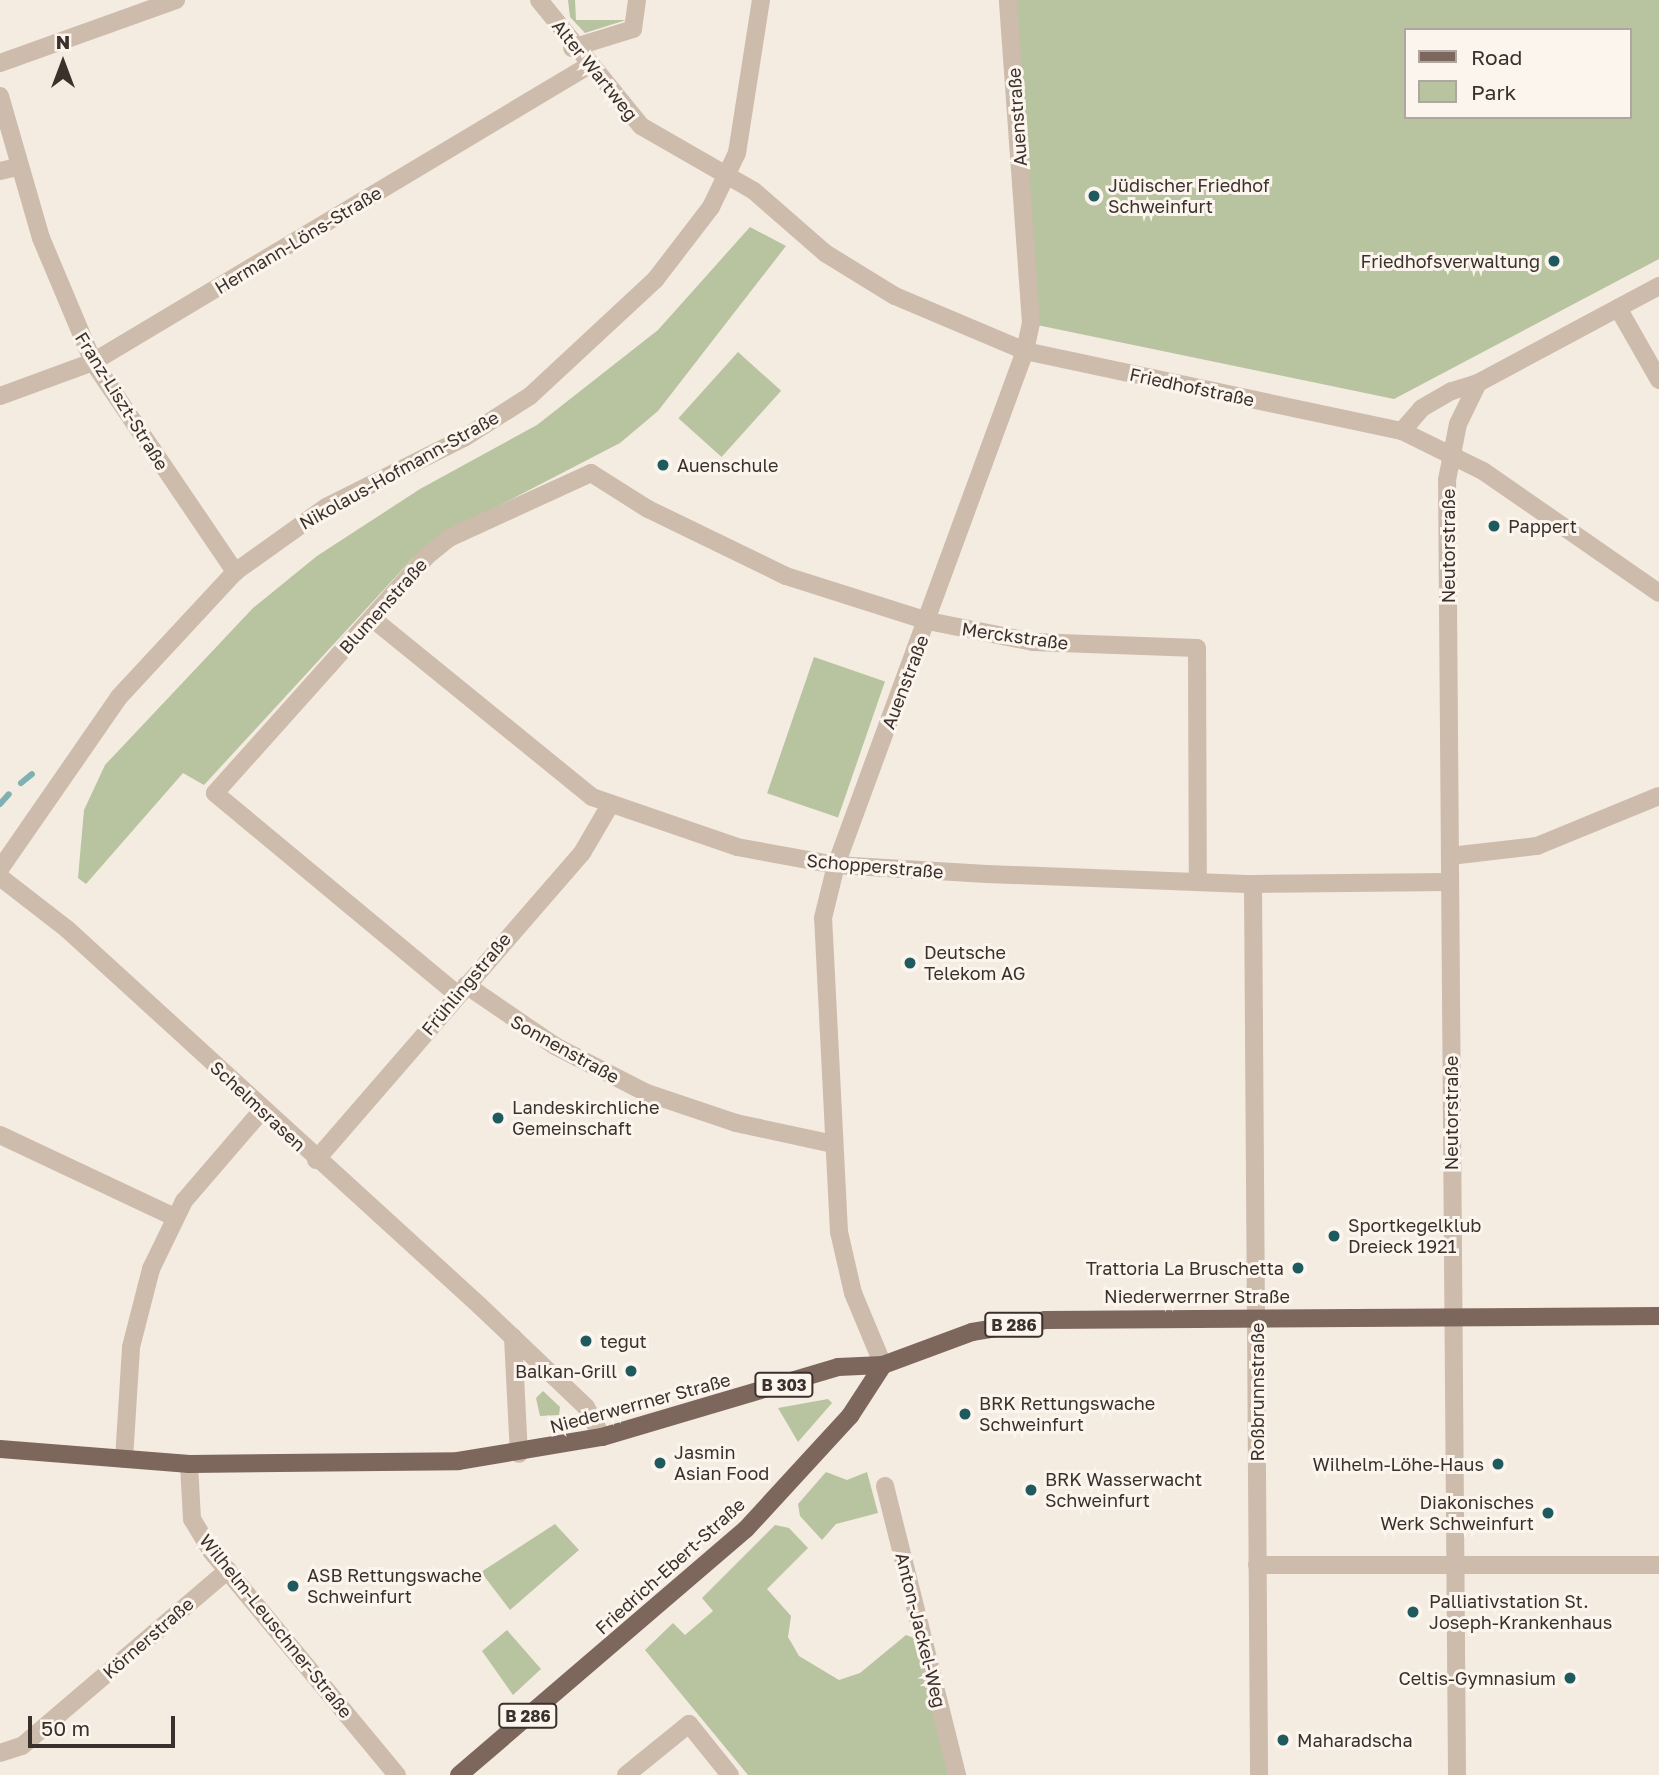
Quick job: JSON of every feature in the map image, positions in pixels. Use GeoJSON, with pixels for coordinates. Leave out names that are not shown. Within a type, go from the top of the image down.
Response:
{"type":"FeatureCollection","features":[{"type":"Feature","properties":{"kind":"main road","name":"Niederwerrner Straße"},"geometry":{"type":"LineString","coordinates":[[0,1449],[189,1464],[397,1465],[519,1454],[602,1437],[838,1367],[883,1365],[972,1332],[1045,1320],[1659,1316]]}},
{"type":"Feature","properties":{"kind":"main road","name":"Friedrich-Ebert-Straße"},"geometry":{"type":"LineString","coordinates":[[459,1775],[746,1529],[850,1416],[883,1365]]}},
{"type":"Feature","properties":{"kind":"street"},"geometry":{"type":"LineString","coordinates":[[0,63],[176,0]]}},
{"type":"Feature","properties":{"kind":"street","name":"Alter Wartweg"},"geometry":{"type":"LineString","coordinates":[[540,0],[572,48],[641,126],[727,177]]}},
{"type":"Feature","properties":{"kind":"street"},"geometry":{"type":"LineString","coordinates":[[572,48],[633,29],[637,0]]}},
{"type":"Feature","properties":{"kind":"street","name":"Nikolaus-Hofmann-Straße"},"geometry":{"type":"LineString","coordinates":[[0,869],[119,696],[235,572],[326,507],[464,438],[530,396],[655,280],[727,177],[743,132],[761,0]]}},
{"type":"Feature","properties":{"kind":"street","name":"Auenstraße"},"geometry":{"type":"LineString","coordinates":[[883,1365],[846,1272],[833,1144],[823,918],[836,865],[928,621],[1025,351],[1031,323],[1008,0]]}},
{"type":"Feature","properties":{"kind":"street","name":"Hermann-Löns-Straße"},"geometry":{"type":"LineString","coordinates":[[0,396],[93,362],[588,66]]}},
{"type":"Feature","properties":{"kind":"street","name":"Franz-Liszt-Straße"},"geometry":{"type":"LineString","coordinates":[[0,96],[9,169],[93,362],[235,572]]}},
{"type":"Feature","properties":{"kind":"street","name":"Friedhofstraße"},"geometry":{"type":"LineString","coordinates":[[727,177],[754,191],[825,253],[895,296],[1025,351],[1402,431],[1450,452],[1659,593]]}},
{"type":"Feature","properties":{"kind":"street"},"geometry":{"type":"LineString","coordinates":[[1402,431],[1422,408],[1478,383],[1659,286]]}},
{"type":"Feature","properties":{"kind":"street"},"geometry":{"type":"LineString","coordinates":[[1618,308],[1659,380]]}},
{"type":"Feature","properties":{"kind":"street"},"geometry":{"type":"LineString","coordinates":[[1450,452],[1478,383]]}},
{"type":"Feature","properties":{"kind":"street","name":"Neutorstraße"},"geometry":{"type":"LineString","coordinates":[[1450,452],[1450,882],[1457,1775]]}},
{"type":"Feature","properties":{"kind":"street","name":"Merckstraße"},"geometry":{"type":"LineString","coordinates":[[591,473],[743,557],[928,621],[1033,642],[1197,648],[1198,882]]}},
{"type":"Feature","properties":{"kind":"street","name":"Blumenstraße"},"geometry":{"type":"LineString","coordinates":[[215,793],[449,538],[591,473]]}},
{"type":"Feature","properties":{"kind":"street","name":"Schopperstraße"},"geometry":{"type":"LineString","coordinates":[[373,619],[566,779],[610,805],[737,847],[836,865],[1253,884],[1450,882]]}},
{"type":"Feature","properties":{"kind":"street","name":"Sonnenstraße"},"geometry":{"type":"LineString","coordinates":[[215,793],[462,990],[555,1046],[647,1093],[736,1123],[833,1144]]}},
{"type":"Feature","properties":{"kind":"street"},"geometry":{"type":"LineString","coordinates":[[1450,856],[1537,846],[1659,796]]}},
{"type":"Feature","properties":{"kind":"street","name":"Frühlingstraße"},"geometry":{"type":"LineString","coordinates":[[316,1160],[582,853],[610,805]]}},
{"type":"Feature","properties":{"kind":"street","name":"Schelmsrasen"},"geometry":{"type":"LineString","coordinates":[[0,877],[49,913],[316,1160],[513,1337],[586,1407],[602,1437]]}},
{"type":"Feature","properties":{"kind":"street","name":"Roßbrunnstraße"},"geometry":{"type":"LineString","coordinates":[[1253,884],[1259,1775]]}},
{"type":"Feature","properties":{"kind":"street"},"geometry":{"type":"LineString","coordinates":[[124,1459],[131,1347],[151,1269],[174,1217],[263,1109]]}},
{"type":"Feature","properties":{"kind":"street"},"geometry":{"type":"LineString","coordinates":[[0,1135],[174,1217]]}},
{"type":"Feature","properties":{"kind":"street"},"geometry":{"type":"LineString","coordinates":[[513,1337],[519,1454]]}},
{"type":"Feature","properties":{"kind":"street","name":"Wilhelm-Leuschner-Straße"},"geometry":{"type":"LineString","coordinates":[[189,1464],[192,1519],[228,1570],[397,1775]]}},
{"type":"Feature","properties":{"kind":"street","name":"Anton-Jackel-Weg"},"geometry":{"type":"LineString","coordinates":[[886,1486],[957,1775]]}},
{"type":"Feature","properties":{"kind":"street"},"geometry":{"type":"LineString","coordinates":[[1257,1565],[1659,1565]]}},
{"type":"Feature","properties":{"kind":"street","name":"Körnerstraße"},"geometry":{"type":"LineString","coordinates":[[0,1753],[23,1746],[228,1570]]}},
{"type":"Feature","properties":{"kind":"street"},"geometry":{"type":"LineString","coordinates":[[626,1775],[689,1724],[730,1775]]}},
{"type":"Feature","properties":{"kind":"green space"},"geometry":{"type":"Polygon","coordinates":[[[568,0],[575,0],[576,20],[626,20],[585,33],[570,17],[568,0]]]}},
{"type":"Feature","properties":{"kind":"green space"},"geometry":{"type":"Polygon","coordinates":[[[1015,0],[1659,0],[1659,259],[1394,399],[1037,325],[1015,0]]]}},
{"type":"Feature","properties":{"kind":"green space"},"geometry":{"type":"Polygon","coordinates":[[[750,227],[786,246],[658,411],[620,443],[448,532],[412,559],[204,785],[183,773],[86,884],[78,878],[84,810],[105,765],[253,608],[317,556],[420,489],[537,425],[658,330],[750,227]]]}},
{"type":"Feature","properties":{"kind":"green space"},"geometry":{"type":"Polygon","coordinates":[[[738,352],[781,391],[722,457],[678,418],[738,352]]]}},
{"type":"Feature","properties":{"kind":"green space"},"geometry":{"type":"Polygon","coordinates":[[[814,657],[885,681],[838,818],[767,793],[814,657]]]}},
{"type":"Feature","properties":{"kind":"green space"},"geometry":{"type":"Polygon","coordinates":[[[543,1391],[560,1407],[559,1415],[540,1416],[536,1398],[543,1391]]]}},
{"type":"Feature","properties":{"kind":"green space"},"geometry":{"type":"Polygon","coordinates":[[[828,1399],[832,1403],[798,1442],[778,1408],[828,1399]]]}},
{"type":"Feature","properties":{"kind":"green space"},"geometry":{"type":"Polygon","coordinates":[[[826,1472],[847,1480],[867,1472],[878,1513],[836,1524],[822,1540],[800,1516],[798,1504],[826,1472]]]}},
{"type":"Feature","properties":{"kind":"green space"},"geometry":{"type":"Polygon","coordinates":[[[555,1524],[579,1550],[510,1610],[481,1572],[555,1524]]]}},
{"type":"Feature","properties":{"kind":"green space"},"geometry":{"type":"Polygon","coordinates":[[[775,1525],[789,1528],[808,1548],[767,1589],[791,1616],[788,1637],[799,1656],[839,1680],[860,1673],[906,1635],[914,1638],[949,1775],[748,1775],[645,1650],[673,1623],[685,1635],[713,1611],[702,1598],[775,1525]]]}},
{"type":"Feature","properties":{"kind":"green space"},"geometry":{"type":"Polygon","coordinates":[[[507,1630],[541,1669],[513,1695],[482,1651],[507,1630]]]}},
{"type":"Feature","properties":{"kind":"waterway"},"geometry":{"type":"LineString","coordinates":[[21,783],[32,774]]}},
{"type":"Feature","properties":{"kind":"waterway"},"geometry":{"type":"LineString","coordinates":[[0,804],[9,794]]}},
{"type":"Feature","properties":{"kind":"place","name":"Jüdischer Friedhof Schweinfurt"},"geometry":{"type":"Point","coordinates":[1094,196]}},
{"type":"Feature","properties":{"kind":"place","name":"Friedhofsverwaltung"},"geometry":{"type":"Point","coordinates":[1554,261]}},
{"type":"Feature","properties":{"kind":"place","name":"Auenschule"},"geometry":{"type":"Point","coordinates":[663,465]}},
{"type":"Feature","properties":{"kind":"place","name":"Pappert"},"geometry":{"type":"Point","coordinates":[1494,526]}},
{"type":"Feature","properties":{"kind":"place","name":"Deutsche Telekom AG"},"geometry":{"type":"Point","coordinates":[910,963]}},
{"type":"Feature","properties":{"kind":"place","name":"Landeskirchliche Gemeinschaft"},"geometry":{"type":"Point","coordinates":[498,1118]}},
{"type":"Feature","properties":{"kind":"place","name":"Sportkegelklub Dreieck 1921"},"geometry":{"type":"Point","coordinates":[1334,1236]}},
{"type":"Feature","properties":{"kind":"place","name":"Trattoria La Bruschetta"},"geometry":{"type":"Point","coordinates":[1298,1268]}},
{"type":"Feature","properties":{"kind":"place","name":"tegut"},"geometry":{"type":"Point","coordinates":[586,1341]}},
{"type":"Feature","properties":{"kind":"place","name":"Balkan-Grill"},"geometry":{"type":"Point","coordinates":[631,1371]}},
{"type":"Feature","properties":{"kind":"place","name":"BRK Rettungswache Schweinfurt"},"geometry":{"type":"Point","coordinates":[965,1414]}},
{"type":"Feature","properties":{"kind":"place","name":"Jasmin Asian Food"},"geometry":{"type":"Point","coordinates":[660,1463]}},
{"type":"Feature","properties":{"kind":"place","name":"Wilhelm-Löhe-Haus"},"geometry":{"type":"Point","coordinates":[1498,1464]}},
{"type":"Feature","properties":{"kind":"place","name":"BRK Wasserwacht Schweinfurt"},"geometry":{"type":"Point","coordinates":[1031,1490]}},
{"type":"Feature","properties":{"kind":"place","name":"Diakonisches Werk Schweinfurt"},"geometry":{"type":"Point","coordinates":[1548,1513]}},
{"type":"Feature","properties":{"kind":"place","name":"ASB Rettungswache Schweinfurt"},"geometry":{"type":"Point","coordinates":[293,1586]}},
{"type":"Feature","properties":{"kind":"place","name":"Palliativstation St. Joseph-Krankenhaus"},"geometry":{"type":"Point","coordinates":[1413,1612]}},
{"type":"Feature","properties":{"kind":"place","name":"Celtis-Gymnasium"},"geometry":{"type":"Point","coordinates":[1570,1678]}},
{"type":"Feature","properties":{"kind":"place","name":"Maharadscha"},"geometry":{"type":"Point","coordinates":[1283,1740]}}]}
